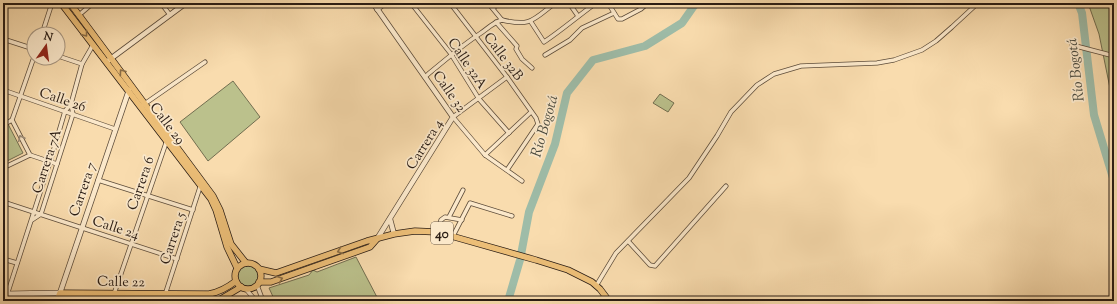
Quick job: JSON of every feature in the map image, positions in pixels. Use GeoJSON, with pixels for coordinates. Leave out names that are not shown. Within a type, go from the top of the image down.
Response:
{"type":"FeatureCollection","features":[{"type":"Feature","properties":{"kind":"main road","name":"Calle 29"},"geometry":{"type":"LineString","coordinates":[[61,3],[106,62],[130,88],[201,183],[216,210],[227,247],[237,268]]}},
{"type":"Feature","properties":{"kind":"main road","name":"Calle 29"},"geometry":{"type":"LineString","coordinates":[[70,3],[112,59],[130,88]]}},
{"type":"Feature","properties":{"kind":"main road","name":"Calle 29"},"geometry":{"type":"LineString","coordinates":[[143,105],[167,140],[213,196],[220,210],[231,244],[246,263]]}},
{"type":"Feature","properties":{"kind":"main road","name":"40"},"geometry":{"type":"LineString","coordinates":[[246,263],[253,264],[259,269],[276,272],[368,241],[394,234],[426,231],[437,232],[568,270],[592,282],[609,301]]}},
{"type":"Feature","properties":{"kind":"main road","name":"40"},"geometry":{"type":"LineString","coordinates":[[210,301],[219,300],[243,288],[251,288],[258,284],[271,282],[370,247],[377,239]]}},
{"type":"Feature","properties":{"kind":"main road"},"geometry":{"type":"LineString","coordinates":[[243,288],[236,281],[235,272],[239,265],[246,263]]}},
{"type":"Feature","properties":{"kind":"main road"},"geometry":{"type":"LineString","coordinates":[[258,284],[261,276],[259,269]]}},
{"type":"Feature","properties":{"kind":"main road","name":"Calle 22"},"geometry":{"type":"LineString","coordinates":[[5,294],[209,294],[217,293],[228,288],[236,281]]}},
{"type":"Feature","properties":{"kind":"main road","name":"Carrera 7"},"geometry":{"type":"LineString","coordinates":[[58,300],[60,293]]}},
{"type":"Feature","properties":{"kind":"main road","name":"Calle 22"},"geometry":{"type":"LineString","coordinates":[[5,300],[204,301]]}},
{"type":"Feature","properties":{"kind":"street"},"geometry":{"type":"LineString","coordinates":[[45,26],[52,3]]}},
{"type":"Feature","properties":{"kind":"street"},"geometry":{"type":"LineString","coordinates":[[78,14],[93,3]]}},
{"type":"Feature","properties":{"kind":"street"},"geometry":{"type":"LineString","coordinates":[[161,3],[170,15]]}},
{"type":"Feature","properties":{"kind":"street"},"geometry":{"type":"LineString","coordinates":[[106,62],[186,3]]}},
{"type":"Feature","properties":{"kind":"street","name":"Calle 32"},"geometry":{"type":"LineString","coordinates":[[373,3],[453,116],[485,154],[522,181]]}},
{"type":"Feature","properties":{"kind":"street"},"geometry":{"type":"LineString","coordinates":[[377,10],[386,3]]}},
{"type":"Feature","properties":{"kind":"street","name":"Calle 32A"},"geometry":{"type":"LineString","coordinates":[[411,3],[451,54],[478,99],[509,133]]}},
{"type":"Feature","properties":{"kind":"street","name":"Calle 32B"},"geometry":{"type":"LineString","coordinates":[[450,3],[507,77],[536,118],[538,124],[506,170]]}},
{"type":"Feature","properties":{"kind":"street"},"geometry":{"type":"LineString","coordinates":[[488,3],[502,20]]}},
{"type":"Feature","properties":{"kind":"street"},"geometry":{"type":"LineString","coordinates":[[493,8],[500,3]]}},
{"type":"Feature","properties":{"kind":"street"},"geometry":{"type":"LineString","coordinates":[[426,76],[451,54],[496,22],[502,20],[515,23],[531,22],[555,3]]}},
{"type":"Feature","properties":{"kind":"street"},"geometry":{"type":"LineString","coordinates":[[569,3],[578,16]]}},
{"type":"Feature","properties":{"kind":"street"},"geometry":{"type":"LineString","coordinates":[[531,22],[544,42],[562,30],[596,3]]}},
{"type":"Feature","properties":{"kind":"street"},"geometry":{"type":"LineString","coordinates":[[608,3],[618,19],[622,19],[641,9],[648,3]]}},
{"type":"Feature","properties":{"kind":"street"},"geometry":{"type":"LineString","coordinates":[[596,286],[616,253],[689,178],[731,112],[748,93],[765,79],[774,74],[801,66],[878,63],[894,60],[922,50],[936,41],[978,3]]}},
{"type":"Feature","properties":{"kind":"street"},"geometry":{"type":"LineString","coordinates":[[545,55],[570,40],[582,28],[614,13]]}},
{"type":"Feature","properties":{"kind":"street"},"geometry":{"type":"LineString","coordinates":[[496,22],[517,46],[516,49],[518,54],[532,68]]}},
{"type":"Feature","properties":{"kind":"street"},"geometry":{"type":"LineString","coordinates":[[3,39],[26,46]]}},
{"type":"Feature","properties":{"kind":"street","name":"Carrera 7A"},"geometry":{"type":"LineString","coordinates":[[5,300],[5,294],[32,220],[65,111],[71,104],[82,64],[93,45]]}},
{"type":"Feature","properties":{"kind":"street"},"geometry":{"type":"LineString","coordinates":[[1072,45],[1114,56]]}},
{"type":"Feature","properties":{"kind":"street"},"geometry":{"type":"LineString","coordinates":[[66,59],[82,64]]}},
{"type":"Feature","properties":{"kind":"street"},"geometry":{"type":"LineString","coordinates":[[143,105],[205,62]]}},
{"type":"Feature","properties":{"kind":"street"},"geometry":{"type":"LineString","coordinates":[[3,125],[12,120],[30,66]]}},
{"type":"Feature","properties":{"kind":"street","name":"Carrera 4"},"geometry":{"type":"LineString","coordinates":[[377,239],[453,116],[507,77]]}},
{"type":"Feature","properties":{"kind":"street","name":"Carrera 7"},"geometry":{"type":"LineString","coordinates":[[60,293],[130,88]]}},
{"type":"Feature","properties":{"kind":"street","name":"Calle 26"},"geometry":{"type":"LineString","coordinates":[[3,90],[115,129]]}},
{"type":"Feature","properties":{"kind":"street","name":"Carrera 7A"},"geometry":{"type":"LineString","coordinates":[[32,220],[41,214],[73,114],[71,104]]}},
{"type":"Feature","properties":{"kind":"street"},"geometry":{"type":"LineString","coordinates":[[485,154],[531,112]]}},
{"type":"Feature","properties":{"kind":"street"},"geometry":{"type":"LineString","coordinates":[[12,120],[30,155],[57,164]]}},
{"type":"Feature","properties":{"kind":"street","name":"Carrera 6"},"geometry":{"type":"LineString","coordinates":[[112,300],[167,140]]}},
{"type":"Feature","properties":{"kind":"street"},"geometry":{"type":"LineString","coordinates":[[3,168],[30,155]]}},
{"type":"Feature","properties":{"kind":"street"},"geometry":{"type":"LineString","coordinates":[[98,180],[193,210]]}},
{"type":"Feature","properties":{"kind":"street","name":"Carrera 5"},"geometry":{"type":"LineString","coordinates":[[164,301],[201,183]]}},
{"type":"Feature","properties":{"kind":"street"},"geometry":{"type":"LineString","coordinates":[[628,241],[650,265],[655,266],[726,186]]}},
{"type":"Feature","properties":{"kind":"street"},"geometry":{"type":"LineString","coordinates":[[449,217],[463,190]]}},
{"type":"Feature","properties":{"kind":"street","name":"Calle 24"},"geometry":{"type":"LineString","coordinates":[[3,202],[177,259]]}},
{"type":"Feature","properties":{"kind":"street"},"geometry":{"type":"LineString","coordinates":[[453,236],[470,203],[512,216]]}},
{"type":"Feature","properties":{"kind":"street"},"geometry":{"type":"LineString","coordinates":[[439,227],[441,220],[445,217],[462,220]]}},
{"type":"Feature","properties":{"kind":"street"},"geometry":{"type":"LineString","coordinates":[[390,219],[394,234]]}},
{"type":"Feature","properties":{"kind":"street"},"geometry":{"type":"LineString","coordinates":[[3,259],[17,263]]}},
{"type":"Feature","properties":{"kind":"street"},"geometry":{"type":"LineString","coordinates":[[258,284],[263,301]]}},
{"type":"Feature","properties":{"kind":"street"},"geometry":{"type":"LineString","coordinates":[[243,288],[256,301]]}},
{"type":"Feature","properties":{"kind":"green space"},"geometry":{"type":"Polygon","coordinates":[[[1088,3],[1114,3],[1114,108],[1099,34],[1088,3]]]}},
{"type":"Feature","properties":{"kind":"green space"},"geometry":{"type":"Polygon","coordinates":[[[233,81],[260,117],[208,161],[180,122],[233,81]]]}},
{"type":"Feature","properties":{"kind":"green space"},"geometry":{"type":"Polygon","coordinates":[[[660,94],[674,103],[668,112],[653,103],[660,94]]]}},
{"type":"Feature","properties":{"kind":"green space"},"geometry":{"type":"Polygon","coordinates":[[[8,124],[23,153],[3,163],[3,127],[8,124]]]}},
{"type":"Feature","properties":{"kind":"green space"},"geometry":{"type":"Polygon","coordinates":[[[356,257],[379,301],[275,301],[269,288],[309,275],[313,270],[317,272],[356,257]]]}},
{"type":"Feature","properties":{"kind":"green space"},"geometry":{"type":"Polygon","coordinates":[[[244,266],[252,266],[258,272],[258,280],[252,286],[244,286],[238,280],[238,272],[244,266]]]}},
{"type":"Feature","properties":{"kind":"waterway","name":"Río Bogotá"},"geometry":{"type":"LineString","coordinates":[[508,301],[520,260],[529,212],[555,144],[567,93],[593,60],[645,46],[682,23],[696,3]]}},
{"type":"Feature","properties":{"kind":"waterway","name":"Río Bogotá"},"geometry":{"type":"LineString","coordinates":[[1078,3],[1082,13],[1094,115],[1114,181]]}}]}
